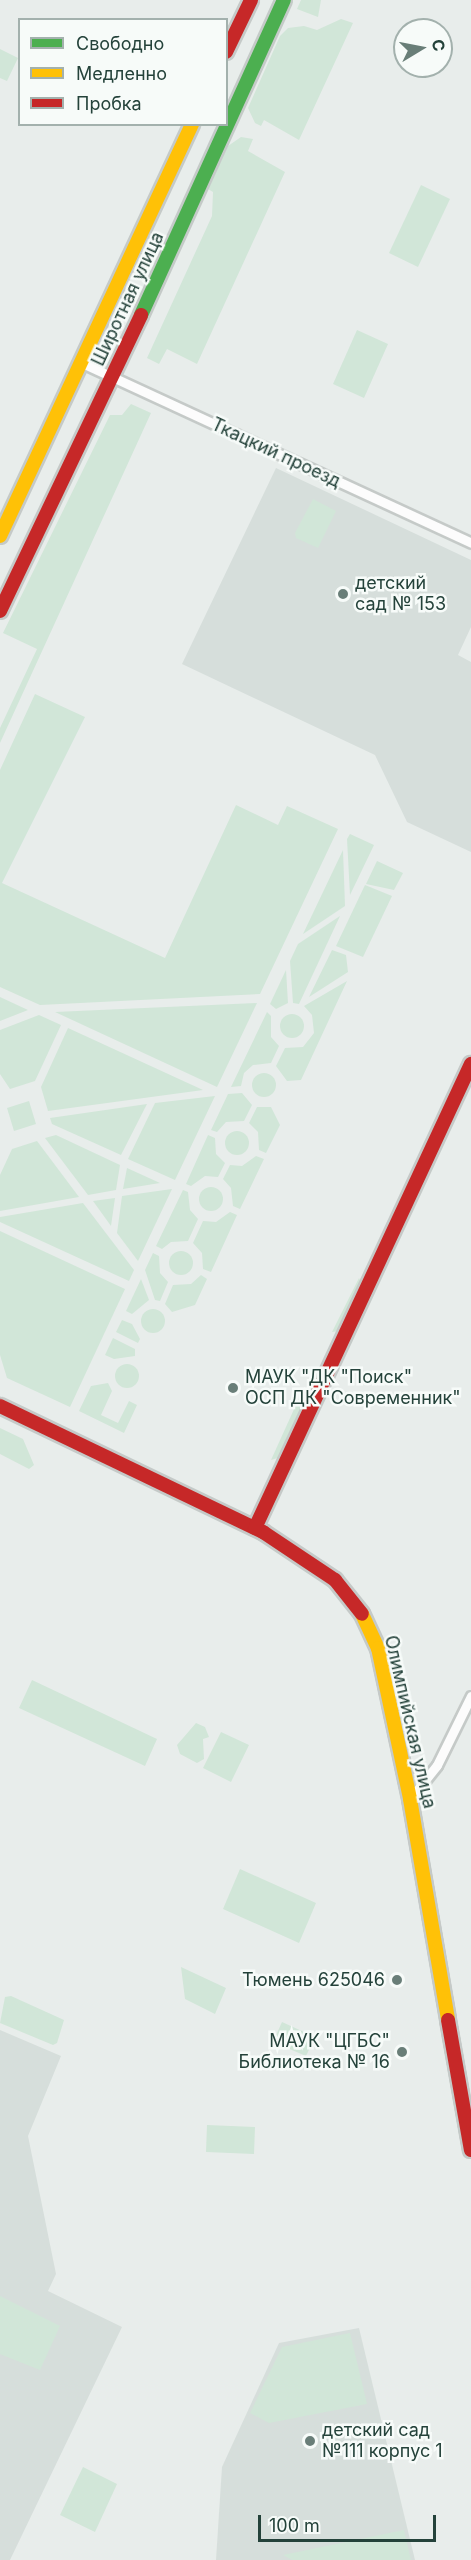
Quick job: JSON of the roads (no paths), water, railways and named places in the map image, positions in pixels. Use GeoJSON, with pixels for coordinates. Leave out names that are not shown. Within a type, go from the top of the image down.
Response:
{"type":"FeatureCollection","features":[{"type":"Feature","properties":{"kind":"street"},"geometry":{"type":"LineString","coordinates":[[228,48],[251,0]]}},
{"type":"Feature","properties":{"kind":"street","name":"Широтная улица"},"geometry":{"type":"LineString","coordinates":[[228,122],[284,0]]}},
{"type":"Feature","properties":{"kind":"street","name":"Широтная улица"},"geometry":{"type":"LineString","coordinates":[[0,536],[191,126]]}},
{"type":"Feature","properties":{"kind":"street","name":"Широтная улица"},"geometry":{"type":"LineString","coordinates":[[0,611],[112,376],[226,126]]}},
{"type":"Feature","properties":{"kind":"street","name":"Ткацкий проезд"},"geometry":{"type":"LineString","coordinates":[[80,362],[471,543]]}},
{"type":"Feature","properties":{"kind":"street"},"geometry":{"type":"LineString","coordinates":[[255,1528],[471,1064]]}},
{"type":"Feature","properties":{"kind":"street","name":"Олимпийская улица"},"geometry":{"type":"LineString","coordinates":[[0,1406],[255,1528],[334,1580],[362,1612],[378,1648],[410,1799],[471,2150]]}},
{"type":"Feature","properties":{"kind":"street"},"geometry":{"type":"LineString","coordinates":[[410,1799],[437,1765],[471,1696]]}},
{"type":"Feature","properties":{"kind":"place","name":"детский сад № 153"},"geometry":{"type":"Point","coordinates":[343,594]}},
{"type":"Feature","properties":{"kind":"place","name":"МАУК \"ДК \"Поиск\" ОСП ДК \"Современник\""},"geometry":{"type":"Point","coordinates":[233,1388]}},
{"type":"Feature","properties":{"kind":"place","name":"Тюмень 625046"},"geometry":{"type":"Point","coordinates":[397,1980]}},
{"type":"Feature","properties":{"kind":"place","name":"МАУК \"ЦГБС\" Библиотека № 16"},"geometry":{"type":"Point","coordinates":[402,2052]}},
{"type":"Feature","properties":{"kind":"place","name":"детский сад №111 корпус 1"},"geometry":{"type":"Point","coordinates":[310,2441]}}]}
